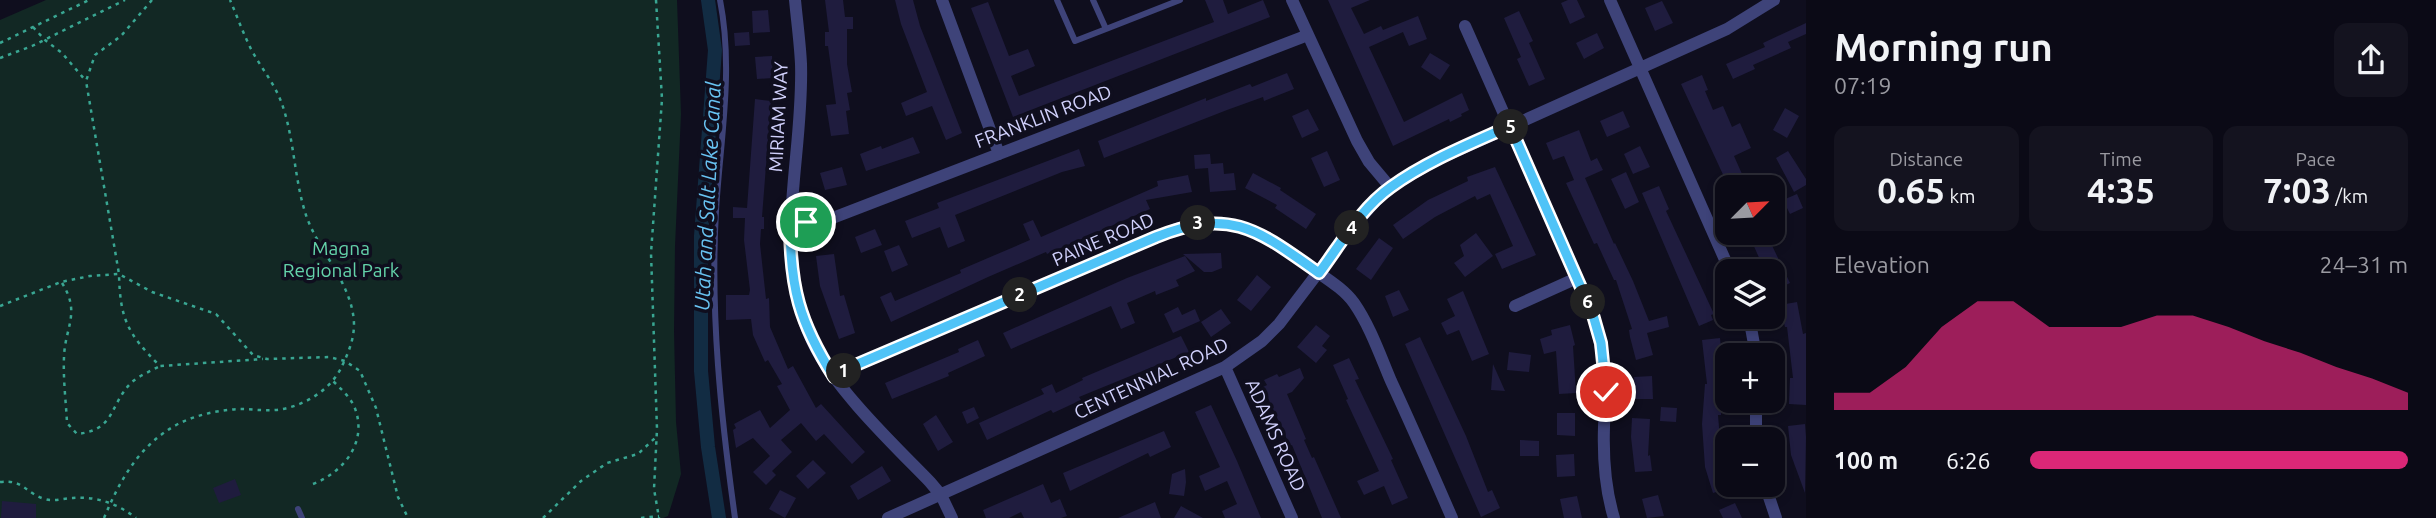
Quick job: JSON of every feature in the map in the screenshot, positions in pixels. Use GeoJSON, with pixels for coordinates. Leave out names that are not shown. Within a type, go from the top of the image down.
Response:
{"type":"FeatureCollection","features":[{"type":"Feature","properties":{"kind":"street","name":"MIRIAM WAY"},"geometry":{"type":"LineString","coordinates":[[795,0],[801,65],[790,222],[792,264],[801,314],[814,346],[834,377],[940,495],[952,518]]}},
{"type":"Feature","properties":{"kind":"street"},"geometry":{"type":"LineString","coordinates":[[942,0],[999,153]]}},
{"type":"Feature","properties":{"kind":"street"},"geometry":{"type":"LineString","coordinates":[[1292,0],[1357,141],[1369,162],[1390,187]]}},
{"type":"Feature","properties":{"kind":"street"},"geometry":{"type":"LineString","coordinates":[[1610,0],[1725,259]]}},
{"type":"Feature","properties":{"kind":"street","name":"CENTENNIAL ROAD"},"geometry":{"type":"LineString","coordinates":[[888,518],[1225,367],[1262,341],[1279,324],[1355,224],[1390,187],[1434,160],[1727,29],[1774,0]]}},
{"type":"Feature","properties":{"kind":"street"},"geometry":{"type":"LineString","coordinates":[[1465,26],[1593,315],[1603,355],[1606,392],[1604,457],[1614,518]]}},
{"type":"Feature","properties":{"kind":"street","name":"FRANKLIN ROAD"},"geometry":{"type":"LineString","coordinates":[[790,222],[830,219],[1308,35]]}},
{"type":"Feature","properties":{"kind":"street","name":"PAINE ROAD"},"geometry":{"type":"LineString","coordinates":[[834,377],[858,364],[1144,242],[1195,224],[1229,224],[1258,232],[1337,286],[1353,302],[1452,518]]}},
{"type":"Feature","properties":{"kind":"street"},"geometry":{"type":"LineString","coordinates":[[1515,306],[1577,278]]}},
{"type":"Feature","properties":{"kind":"street","name":"ADAMS ROAD"},"geometry":{"type":"LineString","coordinates":[[1225,367],[1292,518]]}},
{"type":"Feature","properties":{"kind":"street"},"geometry":{"type":"LineString","coordinates":[[1769,497],[1776,518]]}},
{"type":"Feature","properties":{"kind":"lane"},"geometry":{"type":"LineString","coordinates":[[720,0],[725,27],[726,87],[716,210],[716,341],[723,431],[735,518]]}},
{"type":"Feature","properties":{"kind":"lane"},"geometry":{"type":"LineString","coordinates":[[1057,0],[1075,41],[1180,0]]}},
{"type":"Feature","properties":{"kind":"lane"},"geometry":{"type":"LineString","coordinates":[[1093,0],[1106,29]]}},
{"type":"Feature","properties":{"kind":"lane"},"geometry":{"type":"LineString","coordinates":[[298,509],[302,518]]}},
{"type":"Feature","properties":{"kind":"path"},"geometry":{"type":"LineString","coordinates":[[0,43],[89,0]]}},
{"type":"Feature","properties":{"kind":"path"},"geometry":{"type":"LineString","coordinates":[[0,58],[45,40],[125,0]]}},
{"type":"Feature","properties":{"kind":"path"},"geometry":{"type":"LineString","coordinates":[[152,0],[121,36],[95,55],[86,81],[119,274],[120,302],[134,340],[160,366]]}},
{"type":"Feature","properties":{"kind":"path"},"geometry":{"type":"LineString","coordinates":[[104,518],[118,484],[134,460],[149,445],[177,425],[210,412],[292,407],[317,394],[333,381],[351,344],[354,322],[349,300],[307,218],[282,103],[251,50],[230,0]]}},
{"type":"Feature","properties":{"kind":"path"},"geometry":{"type":"LineString","coordinates":[[641,518],[659,517],[654,489],[656,437],[651,253],[662,99],[656,0]]}},
{"type":"Feature","properties":{"kind":"path"},"geometry":{"type":"LineString","coordinates":[[33,27],[62,53],[86,81]]}},
{"type":"Feature","properties":{"kind":"path"},"geometry":{"type":"LineString","coordinates":[[0,306],[61,282],[119,274],[152,292],[216,314],[253,355],[267,359]]}},
{"type":"Feature","properties":{"kind":"path"},"geometry":{"type":"LineString","coordinates":[[61,282],[70,295],[73,314],[64,356],[67,423],[78,433],[93,432],[108,420],[131,383],[160,366],[329,357],[345,361],[360,371],[376,408],[398,497],[408,518]]}},
{"type":"Feature","properties":{"kind":"path"},"geometry":{"type":"LineString","coordinates":[[313,484],[332,475],[345,463],[356,442],[358,426],[353,405],[333,381]]}},
{"type":"Feature","properties":{"kind":"path"},"geometry":{"type":"LineString","coordinates":[[543,518],[581,481],[607,463],[638,454],[656,437]]}},
{"type":"Feature","properties":{"kind":"path"},"geometry":{"type":"LineString","coordinates":[[0,482],[17,482],[46,500],[83,497],[110,503],[136,518]]}},
{"type":"Feature","properties":{"kind":"green space","name":"Magna Regional Park"},"geometry":{"type":"Polygon","coordinates":[[[46,0],[677,0],[681,114],[674,331],[676,422],[681,474],[668,516],[0,518],[0,20],[46,0]]]}},
{"type":"Feature","properties":{"kind":"building"},"geometry":{"type":"Polygon","coordinates":[[[825,0],[843,0],[845,17],[853,17],[853,29],[847,29],[847,64],[852,92],[847,93],[850,110],[846,111],[849,134],[831,136],[826,105],[836,104],[828,46],[825,46],[825,32],[829,32],[825,0]]]}},
{"type":"Feature","properties":{"kind":"building"},"geometry":{"type":"Polygon","coordinates":[[[895,0],[913,0],[920,26],[962,133],[946,140],[932,106],[906,116],[901,103],[927,92],[901,24],[895,0]]]}},
{"type":"Feature","properties":{"kind":"building"},"geometry":{"type":"Polygon","coordinates":[[[1205,0],[1223,0],[1228,14],[1263,0],[1270,17],[1013,117],[971,8],[988,2],[1009,56],[1028,49],[1035,66],[1011,76],[1019,96],[1214,22],[1205,0]]]}},
{"type":"Feature","properties":{"kind":"building"},"geometry":{"type":"Polygon","coordinates":[[[1328,0],[1370,0],[1351,8],[1364,34],[1381,26],[1383,30],[1418,16],[1427,39],[1409,46],[1403,32],[1369,47],[1404,122],[1462,93],[1469,110],[1450,122],[1449,119],[1393,146],[1328,0]]]}},
{"type":"Feature","properties":{"kind":"building"},"geometry":{"type":"Polygon","coordinates":[[[1577,0],[1585,17],[1570,24],[1561,3],[1577,0]]]}},
{"type":"Feature","properties":{"kind":"building"},"geometry":{"type":"Polygon","coordinates":[[[1662,1],[1673,23],[1655,31],[1645,8],[1662,1]]]}},
{"type":"Feature","properties":{"kind":"building"},"geometry":{"type":"Polygon","coordinates":[[[768,10],[770,32],[753,33],[752,11],[768,10]]]}},
{"type":"Feature","properties":{"kind":"building"},"geometry":{"type":"Polygon","coordinates":[[[1519,11],[1533,41],[1529,43],[1545,79],[1529,86],[1517,59],[1521,57],[1504,18],[1519,11]]]}},
{"type":"Feature","properties":{"kind":"building"},"geometry":{"type":"Polygon","coordinates":[[[1806,23],[1806,34],[1788,42],[1791,48],[1753,65],[1755,69],[1733,79],[1726,64],[1765,47],[1763,43],[1806,23]]]}},
{"type":"Feature","properties":{"kind":"building"},"geometry":{"type":"Polygon","coordinates":[[[749,32],[750,45],[735,46],[734,33],[749,32]]]}},
{"type":"Feature","properties":{"kind":"building"},"geometry":{"type":"Polygon","coordinates":[[[1597,33],[1604,48],[1584,59],[1576,43],[1597,33]]]}},
{"type":"Feature","properties":{"kind":"building"},"geometry":{"type":"Polygon","coordinates":[[[1430,53],[1450,65],[1440,80],[1421,67],[1430,53]]]}},
{"type":"Feature","properties":{"kind":"building"},"geometry":{"type":"Polygon","coordinates":[[[772,56],[773,78],[757,79],[755,57],[772,56]]]}},
{"type":"Feature","properties":{"kind":"building"},"geometry":{"type":"Polygon","coordinates":[[[1287,73],[1294,89],[1264,101],[1263,97],[1227,110],[1104,158],[1098,141],[1206,98],[1206,101],[1250,84],[1252,87],[1287,73]]]}},
{"type":"Feature","properties":{"kind":"building"},"geometry":{"type":"Polygon","coordinates":[[[1702,75],[1713,110],[1723,106],[1732,127],[1740,123],[1751,148],[1734,156],[1742,174],[1723,175],[1681,84],[1702,75]]]}},
{"type":"Feature","properties":{"kind":"building"},"geometry":{"type":"Polygon","coordinates":[[[755,99],[771,101],[762,217],[764,229],[761,229],[760,244],[766,299],[769,298],[770,327],[788,369],[793,366],[816,408],[821,404],[865,452],[852,464],[824,434],[816,441],[801,423],[781,440],[792,452],[772,471],[776,475],[766,485],[753,472],[770,456],[753,438],[736,448],[734,424],[760,410],[770,428],[790,410],[777,386],[782,384],[768,360],[765,362],[753,335],[751,319],[726,320],[726,295],[749,295],[750,290],[744,240],[745,218],[733,218],[733,207],[747,208],[755,99]]]}},
{"type":"Feature","properties":{"kind":"building"},"geometry":{"type":"Polygon","coordinates":[[[1785,108],[1799,116],[1787,138],[1773,130],[1785,108]]]}},
{"type":"Feature","properties":{"kind":"building"},"geometry":{"type":"Polygon","coordinates":[[[1308,109],[1319,130],[1302,138],[1292,116],[1308,109]]]}},
{"type":"Feature","properties":{"kind":"building"},"geometry":{"type":"Polygon","coordinates":[[[1623,111],[1630,127],[1607,137],[1600,121],[1623,111]]]}},
{"type":"Feature","properties":{"kind":"building"},"geometry":{"type":"Polygon","coordinates":[[[1579,130],[1591,161],[1597,158],[1603,170],[1585,178],[1649,321],[1667,316],[1669,327],[1647,333],[1653,355],[1636,360],[1629,330],[1632,329],[1616,280],[1597,243],[1594,244],[1566,183],[1574,180],[1564,156],[1553,160],[1546,143],[1579,130]]]}},
{"type":"Feature","properties":{"kind":"building"},"geometry":{"type":"Polygon","coordinates":[[[913,137],[920,153],[866,171],[860,154],[913,137]]]}},
{"type":"Feature","properties":{"kind":"building"},"geometry":{"type":"Polygon","coordinates":[[[1640,146],[1650,167],[1633,174],[1624,154],[1640,146]]]}},
{"type":"Feature","properties":{"kind":"building"},"geometry":{"type":"Polygon","coordinates":[[[1079,149],[1085,166],[1062,172],[955,215],[965,241],[948,248],[940,227],[912,238],[905,221],[939,208],[937,203],[1079,149]]]}},
{"type":"Feature","properties":{"kind":"building"},"geometry":{"type":"Polygon","coordinates":[[[1327,151],[1340,180],[1324,187],[1311,158],[1327,151]]]}},
{"type":"Feature","properties":{"kind":"building"},"geometry":{"type":"Polygon","coordinates":[[[1788,151],[1806,179],[1806,185],[1794,192],[1776,158],[1788,151]]]}},
{"type":"Feature","properties":{"kind":"building"},"geometry":{"type":"Polygon","coordinates":[[[1210,154],[1211,164],[1223,163],[1224,174],[1234,173],[1236,190],[1210,192],[1208,168],[1195,169],[1194,155],[1210,154]]]}},
{"type":"Feature","properties":{"kind":"building"},"geometry":{"type":"Polygon","coordinates":[[[842,167],[847,185],[825,190],[820,173],[842,167]]]}},
{"type":"Feature","properties":{"kind":"building"},"geometry":{"type":"Polygon","coordinates":[[[1495,167],[1536,255],[1502,269],[1495,254],[1513,246],[1490,194],[1477,200],[1475,196],[1435,217],[1403,239],[1393,225],[1428,200],[1468,181],[1467,177],[1495,167]]]}},
{"type":"Feature","properties":{"kind":"building"},"geometry":{"type":"Polygon","coordinates":[[[1626,172],[1639,202],[1625,209],[1611,179],[1626,172]]]}},
{"type":"Feature","properties":{"kind":"building"},"geometry":{"type":"Polygon","coordinates":[[[1253,173],[1281,188],[1280,190],[1316,214],[1306,229],[1275,208],[1277,205],[1245,188],[1253,173]]]}},
{"type":"Feature","properties":{"kind":"building"},"geometry":{"type":"Polygon","coordinates":[[[1188,175],[1192,192],[1146,200],[1150,209],[988,277],[891,322],[880,297],[891,292],[895,301],[1030,240],[1023,224],[1033,220],[1041,237],[1158,186],[1157,181],[1188,175]]]}},
{"type":"Feature","properties":{"kind":"building"},"geometry":{"type":"Polygon","coordinates":[[[1659,186],[1669,209],[1666,211],[1714,314],[1711,315],[1713,320],[1699,326],[1642,193],[1659,186]]]}},
{"type":"Feature","properties":{"kind":"building"},"geometry":{"type":"Polygon","coordinates":[[[1797,194],[1803,208],[1790,214],[1785,199],[1797,194]]]}},
{"type":"Feature","properties":{"kind":"building"},"geometry":{"type":"Polygon","coordinates":[[[875,229],[882,245],[861,253],[855,237],[875,229]]]}},
{"type":"Feature","properties":{"kind":"building"},"geometry":{"type":"Polygon","coordinates":[[[1476,233],[1493,256],[1465,277],[1454,263],[1464,256],[1460,245],[1476,233]]]}},
{"type":"Feature","properties":{"kind":"building"},"geometry":{"type":"Polygon","coordinates":[[[1379,238],[1393,248],[1371,280],[1356,269],[1379,238]]]}},
{"type":"Feature","properties":{"kind":"building"},"geometry":{"type":"Polygon","coordinates":[[[899,245],[908,265],[892,272],[884,251],[899,245]]]}},
{"type":"Feature","properties":{"kind":"building"},"geometry":{"type":"Polygon","coordinates":[[[1753,245],[1772,245],[1778,259],[1760,259],[1753,245]]]}},
{"type":"Feature","properties":{"kind":"building"},"geometry":{"type":"Polygon","coordinates":[[[1221,253],[1222,268],[1212,272],[1204,272],[1183,254],[1221,253]]]}},
{"type":"Feature","properties":{"kind":"building"},"geometry":{"type":"Polygon","coordinates":[[[834,254],[840,296],[844,295],[855,333],[839,339],[820,286],[816,256],[834,254]]]}},
{"type":"Feature","properties":{"kind":"building"},"geometry":{"type":"Polygon","coordinates":[[[1185,256],[1195,271],[1176,280],[1179,286],[1156,295],[1155,291],[1127,303],[1135,323],[1121,329],[1111,306],[1011,349],[1003,333],[1127,278],[1185,256]]]}},
{"type":"Feature","properties":{"kind":"building"},"geometry":{"type":"Polygon","coordinates":[[[1785,273],[1790,283],[1785,285],[1785,273]]]}},
{"type":"Feature","properties":{"kind":"building"},"geometry":{"type":"Polygon","coordinates":[[[1257,275],[1271,287],[1251,311],[1237,300],[1257,275]]]}},
{"type":"Feature","properties":{"kind":"building"},"geometry":{"type":"Polygon","coordinates":[[[1399,290],[1409,310],[1393,317],[1385,296],[1399,290]]]}},
{"type":"Feature","properties":{"kind":"building"},"geometry":{"type":"Polygon","coordinates":[[[1463,291],[1489,354],[1472,361],[1459,330],[1447,335],[1441,323],[1455,316],[1447,299],[1463,291]]]}},
{"type":"Feature","properties":{"kind":"building"},"geometry":{"type":"Polygon","coordinates":[[[1797,302],[1803,334],[1806,333],[1806,405],[1789,404],[1790,378],[1793,378],[1785,327],[1785,304],[1797,302]]]}},
{"type":"Feature","properties":{"kind":"building"},"geometry":{"type":"Polygon","coordinates":[[[1178,307],[1182,315],[1195,309],[1200,321],[1173,333],[1164,314],[1178,307]]]}},
{"type":"Feature","properties":{"kind":"building"},"geometry":{"type":"Polygon","coordinates":[[[1221,309],[1231,323],[1211,337],[1201,322],[1221,309]]]}},
{"type":"Feature","properties":{"kind":"building"},"geometry":{"type":"Polygon","coordinates":[[[1316,325],[1330,336],[1322,346],[1327,350],[1316,363],[1297,347],[1316,325]]]}},
{"type":"Feature","properties":{"kind":"building"},"geometry":{"type":"Polygon","coordinates":[[[1570,325],[1575,345],[1576,393],[1559,394],[1556,351],[1544,354],[1540,339],[1552,335],[1551,330],[1570,325]]]}},
{"type":"Feature","properties":{"kind":"building"},"geometry":{"type":"Polygon","coordinates":[[[1181,336],[1189,352],[1079,397],[1081,400],[1053,413],[1051,410],[987,440],[979,423],[1044,394],[1041,389],[1052,384],[1056,393],[1083,380],[1082,378],[1181,336]]]}},
{"type":"Feature","properties":{"kind":"building"},"geometry":{"type":"Polygon","coordinates":[[[1420,337],[1466,436],[1488,492],[1492,490],[1500,508],[1481,517],[1405,344],[1420,337]]]}},
{"type":"Feature","properties":{"kind":"building"},"geometry":{"type":"Polygon","coordinates":[[[1720,338],[1720,343],[1715,343],[1715,413],[1721,413],[1718,415],[1719,427],[1715,427],[1713,493],[1705,467],[1702,424],[1707,384],[1702,340],[1720,338]]]}},
{"type":"Feature","properties":{"kind":"building"},"geometry":{"type":"Polygon","coordinates":[[[978,340],[985,356],[948,373],[949,376],[892,399],[885,383],[959,352],[958,349],[978,340]]]}},
{"type":"Feature","properties":{"kind":"building"},"geometry":{"type":"Polygon","coordinates":[[[1509,352],[1531,355],[1529,372],[1507,370],[1509,352]]]}},
{"type":"Feature","properties":{"kind":"building"},"geometry":{"type":"Polygon","coordinates":[[[1349,358],[1359,379],[1355,380],[1393,459],[1391,460],[1408,498],[1392,505],[1384,486],[1364,495],[1357,481],[1379,471],[1333,365],[1349,358]]]}},
{"type":"Feature","properties":{"kind":"building"},"geometry":{"type":"Polygon","coordinates":[[[1493,364],[1505,391],[1491,390],[1493,364]]]}},
{"type":"Feature","properties":{"kind":"building"},"geometry":{"type":"Polygon","coordinates":[[[1300,368],[1304,378],[1287,394],[1306,439],[1304,440],[1341,518],[1322,518],[1292,445],[1290,446],[1263,387],[1267,385],[1264,380],[1300,368]]]}},
{"type":"Feature","properties":{"kind":"building"},"geometry":{"type":"Polygon","coordinates":[[[1652,376],[1653,399],[1635,399],[1634,377],[1652,376]]]}},
{"type":"Feature","properties":{"kind":"building"},"geometry":{"type":"Polygon","coordinates":[[[1211,405],[1261,518],[1225,518],[1222,511],[1237,504],[1227,481],[1205,491],[1199,476],[1220,467],[1195,412],[1211,405]]]}},
{"type":"Feature","properties":{"kind":"building"},"geometry":{"type":"Polygon","coordinates":[[[974,407],[979,418],[967,424],[962,412],[974,407]]]}},
{"type":"Feature","properties":{"kind":"building"},"geometry":{"type":"Polygon","coordinates":[[[1661,407],[1677,408],[1676,422],[1660,421],[1661,407]]]}},
{"type":"Feature","properties":{"kind":"building"},"geometry":{"type":"Polygon","coordinates":[[[1557,413],[1575,413],[1575,436],[1557,435],[1557,413]]]}},
{"type":"Feature","properties":{"kind":"building"},"geometry":{"type":"Polygon","coordinates":[[[936,415],[953,442],[938,451],[923,424],[936,415]]]}},
{"type":"Feature","properties":{"kind":"building"},"geometry":{"type":"Polygon","coordinates":[[[1632,418],[1650,419],[1648,456],[1650,455],[1652,471],[1635,472],[1632,418]]]}},
{"type":"Feature","properties":{"kind":"building"},"geometry":{"type":"Polygon","coordinates":[[[1805,424],[1805,493],[1791,455],[1788,426],[1805,424]]]}},
{"type":"Feature","properties":{"kind":"building"},"geometry":{"type":"Polygon","coordinates":[[[1164,431],[1171,447],[1150,457],[1148,453],[1070,491],[1063,473],[1164,431]]]}},
{"type":"Feature","properties":{"kind":"building"},"geometry":{"type":"Polygon","coordinates":[[[1520,440],[1539,441],[1539,456],[1520,456],[1520,440]]]}},
{"type":"Feature","properties":{"kind":"building"},"geometry":{"type":"Polygon","coordinates":[[[1574,454],[1575,476],[1557,477],[1556,455],[1574,454]]]}},
{"type":"Feature","properties":{"kind":"building"},"geometry":{"type":"Polygon","coordinates":[[[813,460],[826,473],[808,489],[796,476],[813,460]]]}},
{"type":"Feature","properties":{"kind":"building"},"geometry":{"type":"Polygon","coordinates":[[[882,466],[891,481],[858,500],[850,486],[882,466]]]}},
{"type":"Feature","properties":{"kind":"building"},"geometry":{"type":"Polygon","coordinates":[[[1185,469],[1184,496],[1169,494],[1172,474],[1185,469]]]}},
{"type":"Feature","properties":{"kind":"building"},"geometry":{"type":"Polygon","coordinates":[[[235,479],[241,495],[219,503],[213,488],[235,479]]]}},
{"type":"Feature","properties":{"kind":"building"},"geometry":{"type":"Polygon","coordinates":[[[1043,484],[1051,503],[1060,499],[1067,516],[1024,518],[1021,512],[1009,518],[986,518],[983,510],[1043,484]]]}},
{"type":"Feature","properties":{"kind":"building"},"geometry":{"type":"Polygon","coordinates":[[[780,490],[796,498],[785,518],[769,509],[780,490]]]}},
{"type":"Feature","properties":{"kind":"building"},"geometry":{"type":"Polygon","coordinates":[[[1658,495],[1664,516],[1647,518],[1642,499],[1658,495]]]}},
{"type":"Feature","properties":{"kind":"building"},"geometry":{"type":"Polygon","coordinates":[[[1577,496],[1582,518],[1564,518],[1560,499],[1577,496]]]}},
{"type":"Feature","properties":{"kind":"building"},"geometry":{"type":"Polygon","coordinates":[[[2,501],[36,504],[36,518],[1,518],[2,501]]]}},
{"type":"Feature","properties":{"kind":"building"},"geometry":{"type":"Polygon","coordinates":[[[1155,502],[1161,518],[1118,518],[1155,502]]]}},
{"type":"Feature","properties":{"kind":"building"},"geometry":{"type":"Polygon","coordinates":[[[1735,503],[1742,518],[1723,518],[1719,510],[1735,503]]]}},
{"type":"Feature","properties":{"kind":"building"},"geometry":{"type":"Polygon","coordinates":[[[1181,506],[1203,518],[1174,518],[1181,506]]]}},
{"type":"Feature","properties":{"kind":"waterway","name":"Utah and Salt Lake Canal"},"geometry":{"type":"LineString","coordinates":[[708,0],[715,50],[701,236],[701,371],[708,447],[719,518]]}},
{"type":"Feature","properties":{"kind":"route"},"geometry":{"type":"LineString","coordinates":[[806,222],[790,222],[794,284],[801,314],[814,346],[834,377],[858,364],[1156,237],[1195,224],[1213,222],[1244,226],[1258,232],[1319,273],[1355,224],[1390,187],[1434,160],[1510,126],[1593,315],[1601,343],[1606,392]]}}]}
